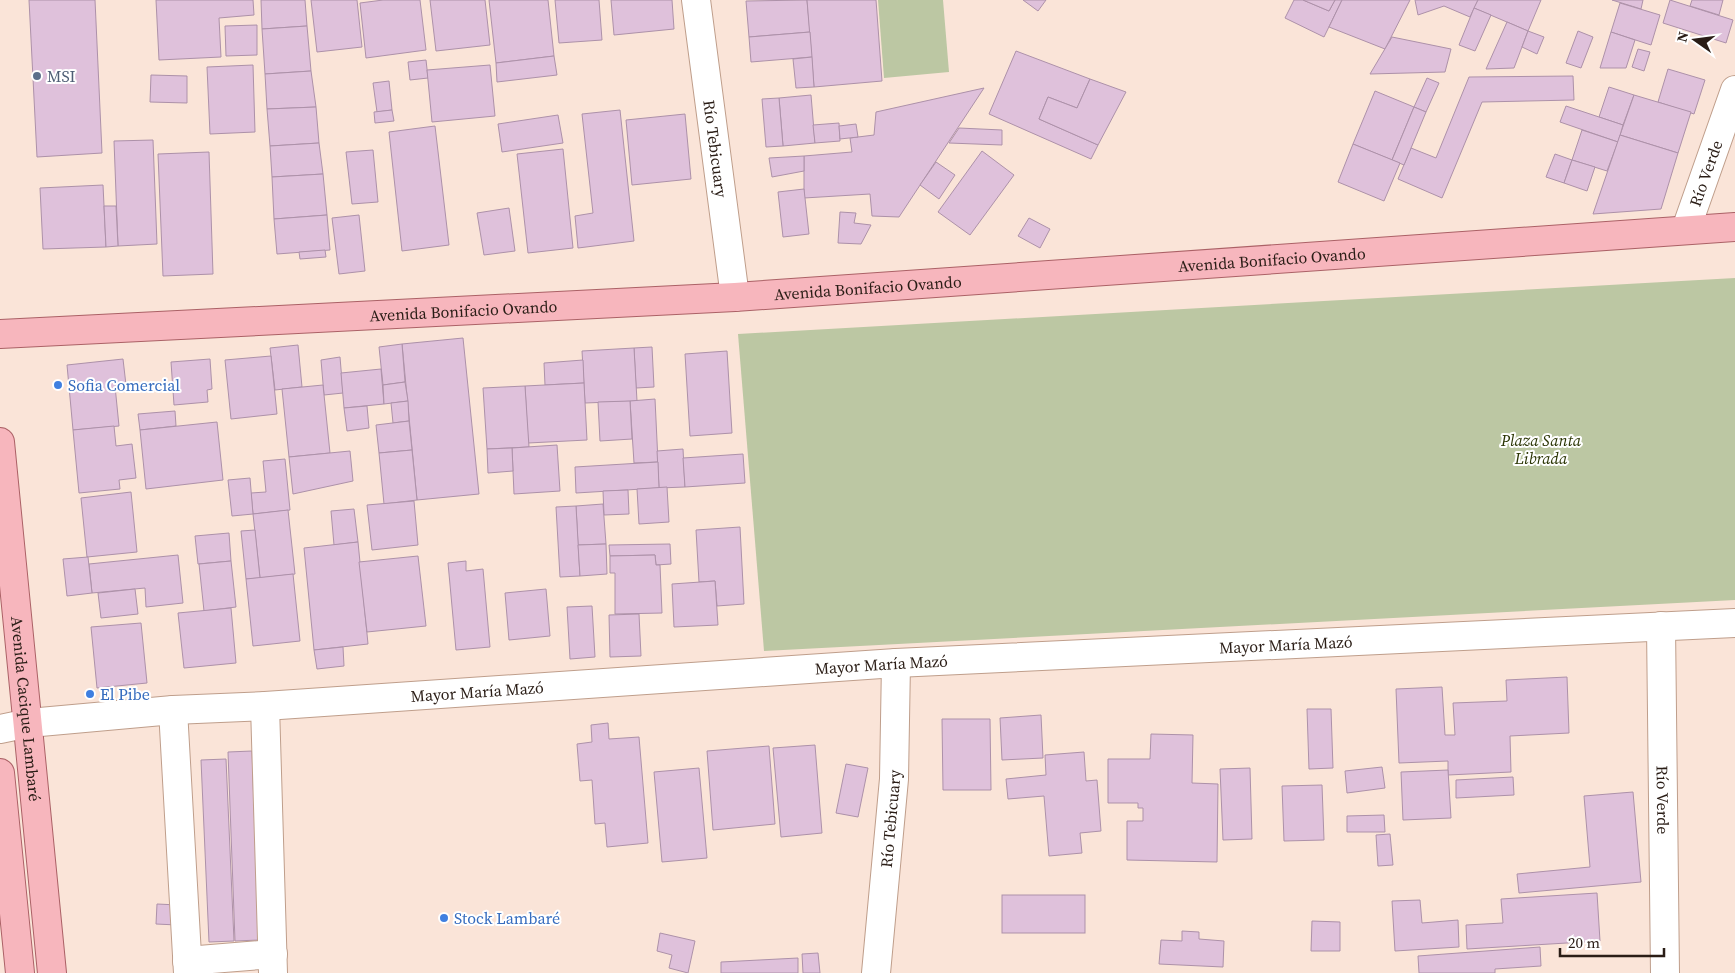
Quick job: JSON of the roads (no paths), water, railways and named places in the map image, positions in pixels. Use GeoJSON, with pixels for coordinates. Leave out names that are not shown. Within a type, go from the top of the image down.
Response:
{"type":"FeatureCollection","features":[{"type":"Feature","properties":{"kind":"main road","name":"Avenida Bonifacio Ovando"},"geometry":{"type":"LineString","coordinates":[[0,334],[735,297],[1735,227]]}},
{"type":"Feature","properties":{"kind":"main road","name":"Avenida Cacique Lambaré"},"geometry":{"type":"LineString","coordinates":[[0,442],[52,973]]}},
{"type":"Feature","properties":{"kind":"main road","name":"Avenida Cacique Lambaré"},"geometry":{"type":"LineString","coordinates":[[0,773],[20,973]]}},
{"type":"Feature","properties":{"kind":"street","name":"Río Tebicuary"},"geometry":{"type":"LineString","coordinates":[[696,0],[735,297]]}},
{"type":"Feature","properties":{"kind":"street","name":"Río Verde"},"geometry":{"type":"LineString","coordinates":[[1686,229],[1735,90]]}},
{"type":"Feature","properties":{"kind":"street","name":"Mayor María Mazó"},"geometry":{"type":"LineString","coordinates":[[0,729],[28,723],[174,710],[265,706],[896,663],[1735,622]]}},
{"type":"Feature","properties":{"kind":"street","name":"Río Verde"},"geometry":{"type":"LineString","coordinates":[[1661,626],[1665,973]]}},
{"type":"Feature","properties":{"kind":"street","name":"Río Tebicuary"},"geometry":{"type":"LineString","coordinates":[[876,973],[894,779],[896,663]]}},
{"type":"Feature","properties":{"kind":"street"},"geometry":{"type":"LineString","coordinates":[[174,710],[188,967],[273,964],[265,706]]}},
{"type":"Feature","properties":{"kind":"place","name":"MSI"},"geometry":{"type":"Point","coordinates":[37,76]}},
{"type":"Feature","properties":{"kind":"place","name":"Sofia Comercial"},"geometry":{"type":"Point","coordinates":[58,385]}},
{"type":"Feature","properties":{"kind":"place","name":"El Pibe"},"geometry":{"type":"Point","coordinates":[90,694]}},
{"type":"Feature","properties":{"kind":"place","name":"Stock Lambaré"},"geometry":{"type":"Point","coordinates":[444,918]}},
{"type":"Feature","properties":{"kind":"park label","name":"Plaza Santa Librada"},"geometry":{"type":"Point","coordinates":[1541,449]}}]}
